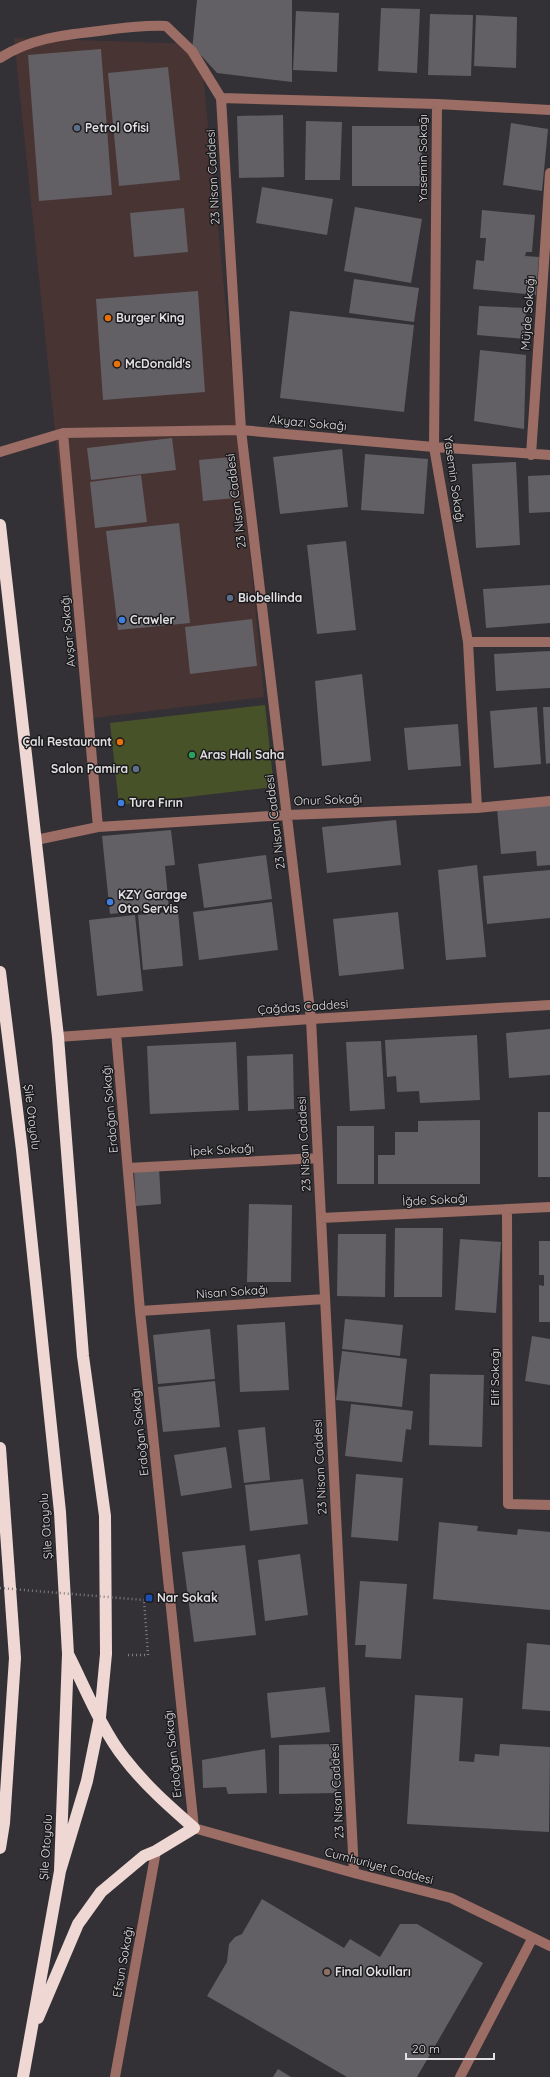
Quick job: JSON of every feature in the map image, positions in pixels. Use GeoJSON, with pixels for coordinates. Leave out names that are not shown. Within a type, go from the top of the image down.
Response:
{"type":"FeatureCollection","features":[{"type":"Feature","properties":{"kind":"highway"},"geometry":{"type":"LineString","coordinates":[[0,525],[58,1037],[84,1356],[105,1516],[106,1654],[100,1718],[88,1782],[60,1871]]}},
{"type":"Feature","properties":{"kind":"highway","name":"Şile Otoyolu"},"geometry":{"type":"LineString","coordinates":[[0,972],[22,1150],[60,1512],[68,1654],[60,1871],[23,2077]]}},
{"type":"Feature","properties":{"kind":"highway"},"geometry":{"type":"LineString","coordinates":[[0,1448],[15,1658],[4,1823],[0,1848]]}},
{"type":"Feature","properties":{"kind":"highway"},"geometry":{"type":"LineString","coordinates":[[29,2039],[78,1924],[101,1892],[144,1856],[156,1851],[194,1828],[156,1794],[124,1758],[100,1718],[68,1654]]}},
{"type":"Feature","properties":{"kind":"street"},"geometry":{"type":"LineString","coordinates":[[0,58],[22,46],[47,37],[138,26],[166,26],[192,51],[221,98],[437,104],[550,110]]}},
{"type":"Feature","properties":{"kind":"street","name":"23 Nisan Caddesi"},"geometry":{"type":"LineString","coordinates":[[221,98],[241,430],[311,1019],[354,1873]]}},
{"type":"Feature","properties":{"kind":"street","name":"Yasemin Sokağı"},"geometry":{"type":"LineString","coordinates":[[437,104],[434,448],[468,642],[478,808]]}},
{"type":"Feature","properties":{"kind":"street","name":"Müjde Sokağı"},"geometry":{"type":"LineString","coordinates":[[531,455],[550,173]]}},
{"type":"Feature","properties":{"kind":"street","name":"Akyazı Sokağı"},"geometry":{"type":"LineString","coordinates":[[0,452],[63,433],[241,430],[434,448],[550,455]]}},
{"type":"Feature","properties":{"kind":"street","name":"Avşar Sokağı"},"geometry":{"type":"LineString","coordinates":[[63,433],[98,827]]}},
{"type":"Feature","properties":{"kind":"street"},"geometry":{"type":"LineString","coordinates":[[468,642],[550,642]]}},
{"type":"Feature","properties":{"kind":"street","name":"Onur Sokağı"},"geometry":{"type":"LineString","coordinates":[[36,840],[98,827],[287,815],[478,808],[550,801]]}},
{"type":"Feature","properties":{"kind":"street","name":"Çağdaş Caddesi"},"geometry":{"type":"LineString","coordinates":[[58,1037],[311,1019],[550,1006]]}},
{"type":"Feature","properties":{"kind":"street","name":"Erdoğan Sokağı"},"geometry":{"type":"LineString","coordinates":[[116,1033],[140,1311],[194,1828]]}},
{"type":"Feature","properties":{"kind":"street","name":"İpek Sokağı"},"geometry":{"type":"LineString","coordinates":[[128,1168],[318,1158]]}},
{"type":"Feature","properties":{"kind":"street","name":"İğde Sokağı"},"geometry":{"type":"LineString","coordinates":[[321,1218],[550,1207]]}},
{"type":"Feature","properties":{"kind":"street","name":"Elif Sokağı"},"geometry":{"type":"LineString","coordinates":[[507,1209],[508,1504],[550,1506]]}},
{"type":"Feature","properties":{"kind":"street","name":"Nisan Sokağı"},"geometry":{"type":"LineString","coordinates":[[140,1311],[325,1299]]}},
{"type":"Feature","properties":{"kind":"street","name":"Cumhuriyet Caddesi"},"geometry":{"type":"LineString","coordinates":[[194,1828],[354,1873],[451,1898],[550,1946]]}},
{"type":"Feature","properties":{"kind":"street","name":"Efsun Sokağı"},"geometry":{"type":"LineString","coordinates":[[115,2077],[156,1851]]}},
{"type":"Feature","properties":{"kind":"street"},"geometry":{"type":"LineString","coordinates":[[460,2077],[532,1938]]}},
{"type":"Feature","properties":{"kind":"path"},"geometry":{"type":"LineString","coordinates":[[0,1588],[144,1600],[148,1655]]}},
{"type":"Feature","properties":{"kind":"shaded area"},"geometry":{"type":"Polygon","coordinates":[[[14,38],[200,44],[264,697],[85,719],[14,38]]]}},
{"type":"Feature","properties":{"kind":"green space","name":"Aras Halı Saha"},"geometry":{"type":"Polygon","coordinates":[[[265,705],[274,787],[119,805],[110,723],[265,705]]]}},
{"type":"Feature","properties":{"kind":"building"},"geometry":{"type":"Polygon","coordinates":[[[197,0],[292,0],[292,82],[217,73],[199,53],[192,51],[197,0]]]}},
{"type":"Feature","properties":{"kind":"building"},"geometry":{"type":"Polygon","coordinates":[[[381,8],[420,9],[417,73],[378,71],[381,8]]]}},
{"type":"Feature","properties":{"kind":"building"},"geometry":{"type":"Polygon","coordinates":[[[296,11],[339,13],[337,72],[293,70],[296,11]]]}},
{"type":"Feature","properties":{"kind":"building"},"geometry":{"type":"Polygon","coordinates":[[[430,14],[473,15],[471,76],[428,75],[430,14]]]}},
{"type":"Feature","properties":{"kind":"building"},"geometry":{"type":"Polygon","coordinates":[[[476,15],[517,17],[516,68],[474,66],[476,15]]]}},
{"type":"Feature","properties":{"kind":"building"},"geometry":{"type":"Polygon","coordinates":[[[101,49],[112,195],[39,201],[28,55],[101,49]]]}},
{"type":"Feature","properties":{"kind":"building"},"geometry":{"type":"Polygon","coordinates":[[[168,67],[180,180],[119,186],[108,73],[168,67]]]}},
{"type":"Feature","properties":{"kind":"building"},"geometry":{"type":"Polygon","coordinates":[[[283,115],[284,177],[239,178],[237,116],[283,115]]]}},
{"type":"Feature","properties":{"kind":"building"},"geometry":{"type":"Polygon","coordinates":[[[306,121],[342,122],[340,180],[305,180],[306,121]]]}},
{"type":"Feature","properties":{"kind":"building"},"geometry":{"type":"Polygon","coordinates":[[[511,123],[548,129],[542,191],[503,185],[511,123]]]}},
{"type":"Feature","properties":{"kind":"building"},"geometry":{"type":"Polygon","coordinates":[[[352,126],[422,126],[422,186],[352,186],[352,126]]]}},
{"type":"Feature","properties":{"kind":"building"},"geometry":{"type":"Polygon","coordinates":[[[262,187],[333,199],[327,235],[256,223],[262,187]]]}},
{"type":"Feature","properties":{"kind":"building"},"geometry":{"type":"Polygon","coordinates":[[[355,207],[422,219],[411,283],[344,271],[355,207]]]}},
{"type":"Feature","properties":{"kind":"building"},"geometry":{"type":"Polygon","coordinates":[[[184,208],[188,252],[134,257],[130,213],[184,208]]]}},
{"type":"Feature","properties":{"kind":"building"},"geometry":{"type":"Polygon","coordinates":[[[482,210],[535,215],[532,252],[526,252],[525,256],[539,257],[536,295],[473,289],[476,260],[484,261],[486,238],[480,238],[482,210]]]}},
{"type":"Feature","properties":{"kind":"building"},"geometry":{"type":"Polygon","coordinates":[[[354,279],[419,288],[414,322],[349,313],[354,279]]]}},
{"type":"Feature","properties":{"kind":"building"},"geometry":{"type":"Polygon","coordinates":[[[198,291],[205,392],[103,400],[96,299],[198,291]]]}},
{"type":"Feature","properties":{"kind":"building"},"geometry":{"type":"Polygon","coordinates":[[[479,306],[526,308],[525,339],[477,335],[479,306]]]}},
{"type":"Feature","properties":{"kind":"building"},"geometry":{"type":"Polygon","coordinates":[[[290,311],[414,325],[404,412],[280,398],[290,311]]]}},
{"type":"Feature","properties":{"kind":"building"},"geometry":{"type":"Polygon","coordinates":[[[480,350],[526,355],[524,429],[474,421],[480,350]]]}},
{"type":"Feature","properties":{"kind":"building"},"geometry":{"type":"Polygon","coordinates":[[[172,438],[176,470],[91,480],[87,448],[172,438]]]}},
{"type":"Feature","properties":{"kind":"building"},"geometry":{"type":"Polygon","coordinates":[[[342,449],[348,507],[280,514],[273,457],[342,449]]]}},
{"type":"Feature","properties":{"kind":"building"},"geometry":{"type":"Polygon","coordinates":[[[365,454],[428,459],[424,514],[361,510],[365,454]]]}},
{"type":"Feature","properties":{"kind":"building"},"geometry":{"type":"Polygon","coordinates":[[[231,457],[235,498],[203,501],[199,460],[231,457]]]}},
{"type":"Feature","properties":{"kind":"building"},"geometry":{"type":"Polygon","coordinates":[[[516,462],[520,545],[476,548],[472,464],[516,462]]]}},
{"type":"Feature","properties":{"kind":"building"},"geometry":{"type":"Polygon","coordinates":[[[141,475],[147,522],[95,528],[90,482],[141,475]]]}},
{"type":"Feature","properties":{"kind":"building"},"geometry":{"type":"Polygon","coordinates":[[[550,475],[550,512],[529,513],[528,476],[550,475]]]}},
{"type":"Feature","properties":{"kind":"building"},"geometry":{"type":"Polygon","coordinates":[[[179,523],[190,623],[118,630],[106,531],[179,523]]]}},
{"type":"Feature","properties":{"kind":"building"},"geometry":{"type":"Polygon","coordinates":[[[346,541],[356,630],[317,634],[307,545],[346,541]]]}},
{"type":"Feature","properties":{"kind":"building"},"geometry":{"type":"Polygon","coordinates":[[[550,585],[550,623],[486,628],[483,589],[550,585]]]}},
{"type":"Feature","properties":{"kind":"building"},"geometry":{"type":"Polygon","coordinates":[[[252,619],[257,666],[190,674],[185,627],[252,619]]]}},
{"type":"Feature","properties":{"kind":"building"},"geometry":{"type":"Polygon","coordinates":[[[550,651],[550,688],[496,691],[494,654],[550,651]]]}},
{"type":"Feature","properties":{"kind":"building"},"geometry":{"type":"Polygon","coordinates":[[[362,674],[371,761],[322,766],[315,681],[362,674]]]}},
{"type":"Feature","properties":{"kind":"building"},"geometry":{"type":"Polygon","coordinates":[[[537,707],[541,764],[494,768],[490,711],[537,707]]]}},
{"type":"Feature","properties":{"kind":"building"},"geometry":{"type":"Polygon","coordinates":[[[543,707],[550,707],[550,763],[546,764],[543,707]]]}},
{"type":"Feature","properties":{"kind":"building"},"geometry":{"type":"Polygon","coordinates":[[[458,724],[461,766],[408,770],[404,728],[458,724]]]}},
{"type":"Feature","properties":{"kind":"building"},"geometry":{"type":"Polygon","coordinates":[[[550,804],[550,865],[537,866],[536,851],[501,854],[497,808],[550,804]]]}},
{"type":"Feature","properties":{"kind":"building"},"geometry":{"type":"Polygon","coordinates":[[[396,820],[401,865],[327,873],[322,827],[396,820]]]}},
{"type":"Feature","properties":{"kind":"building"},"geometry":{"type":"Polygon","coordinates":[[[171,830],[175,865],[165,866],[169,908],[110,914],[102,836],[171,830]]]}},
{"type":"Feature","properties":{"kind":"building"},"geometry":{"type":"Polygon","coordinates":[[[266,855],[272,899],[204,908],[198,864],[266,855]]]}},
{"type":"Feature","properties":{"kind":"building"},"geometry":{"type":"Polygon","coordinates":[[[477,865],[486,957],[446,960],[438,870],[477,865]]]}},
{"type":"Feature","properties":{"kind":"building"},"geometry":{"type":"Polygon","coordinates":[[[550,870],[550,918],[487,924],[483,876],[550,870]]]}},
{"type":"Feature","properties":{"kind":"building"},"geometry":{"type":"Polygon","coordinates":[[[272,902],[278,950],[199,960],[193,912],[272,902]]]}},
{"type":"Feature","properties":{"kind":"building"},"geometry":{"type":"Polygon","coordinates":[[[178,911],[183,966],[143,970],[138,915],[178,911]]]}},
{"type":"Feature","properties":{"kind":"building"},"geometry":{"type":"Polygon","coordinates":[[[398,912],[404,969],[339,976],[333,919],[398,912]]]}},
{"type":"Feature","properties":{"kind":"building"},"geometry":{"type":"Polygon","coordinates":[[[135,915],[143,991],[97,996],[89,920],[135,915]]]}},
{"type":"Feature","properties":{"kind":"building"},"geometry":{"type":"Polygon","coordinates":[[[550,1029],[550,1075],[509,1078],[506,1033],[550,1029]]]}},
{"type":"Feature","properties":{"kind":"building"},"geometry":{"type":"Polygon","coordinates":[[[477,1035],[480,1100],[420,1103],[419,1091],[397,1092],[396,1076],[387,1077],[385,1040],[477,1035]]]}},
{"type":"Feature","properties":{"kind":"building"},"geometry":{"type":"Polygon","coordinates":[[[381,1041],[385,1109],[350,1111],[346,1042],[381,1041]]]}},
{"type":"Feature","properties":{"kind":"building"},"geometry":{"type":"Polygon","coordinates":[[[236,1042],[239,1110],[150,1114],[147,1046],[236,1042]]]}},
{"type":"Feature","properties":{"kind":"building"},"geometry":{"type":"Polygon","coordinates":[[[293,1054],[294,1109],[248,1111],[247,1056],[293,1054]]]}},
{"type":"Feature","properties":{"kind":"building"},"geometry":{"type":"Polygon","coordinates":[[[538,1112],[550,1112],[550,1177],[538,1177],[538,1112]]]}},
{"type":"Feature","properties":{"kind":"building"},"geometry":{"type":"Polygon","coordinates":[[[480,1120],[480,1184],[378,1184],[378,1155],[395,1155],[395,1132],[418,1132],[418,1121],[480,1120]]]}},
{"type":"Feature","properties":{"kind":"building"},"geometry":{"type":"Polygon","coordinates":[[[337,1126],[374,1126],[374,1184],[337,1184],[337,1126]]]}},
{"type":"Feature","properties":{"kind":"building"},"geometry":{"type":"Polygon","coordinates":[[[159,1167],[161,1204],[136,1206],[134,1169],[159,1167]]]}},
{"type":"Feature","properties":{"kind":"building"},"geometry":{"type":"Polygon","coordinates":[[[249,1204],[292,1205],[291,1282],[247,1282],[249,1204]]]}},
{"type":"Feature","properties":{"kind":"building"},"geometry":{"type":"Polygon","coordinates":[[[395,1228],[443,1228],[442,1297],[394,1297],[395,1228]]]}},
{"type":"Feature","properties":{"kind":"building"},"geometry":{"type":"Polygon","coordinates":[[[338,1234],[386,1234],[385,1297],[337,1296],[338,1234]]]}},
{"type":"Feature","properties":{"kind":"building"},"geometry":{"type":"Polygon","coordinates":[[[460,1239],[501,1242],[496,1313],[455,1310],[460,1239]]]}},
{"type":"Feature","properties":{"kind":"building"},"geometry":{"type":"Polygon","coordinates":[[[539,1241],[550,1241],[550,1322],[539,1322],[539,1285],[544,1286],[544,1275],[539,1275],[539,1241]]]}},
{"type":"Feature","properties":{"kind":"building"},"geometry":{"type":"Polygon","coordinates":[[[345,1319],[403,1325],[400,1356],[342,1349],[345,1319]]]}},
{"type":"Feature","properties":{"kind":"building"},"geometry":{"type":"Polygon","coordinates":[[[285,1322],[289,1390],[240,1392],[237,1325],[285,1322]]]}},
{"type":"Feature","properties":{"kind":"building"},"geometry":{"type":"Polygon","coordinates":[[[210,1329],[215,1379],[158,1384],[153,1335],[210,1329]]]}},
{"type":"Feature","properties":{"kind":"building"},"geometry":{"type":"Polygon","coordinates":[[[532,1336],[550,1339],[550,1385],[525,1381],[532,1336]]]}},
{"type":"Feature","properties":{"kind":"building"},"geometry":{"type":"Polygon","coordinates":[[[342,1351],[407,1359],[402,1407],[336,1400],[342,1351]]]}},
{"type":"Feature","properties":{"kind":"building"},"geometry":{"type":"Polygon","coordinates":[[[430,1374],[484,1375],[482,1447],[429,1445],[430,1374]]]}},
{"type":"Feature","properties":{"kind":"building"},"geometry":{"type":"Polygon","coordinates":[[[215,1381],[220,1427],[163,1432],[158,1387],[215,1381]]]}},
{"type":"Feature","properties":{"kind":"building"},"geometry":{"type":"Polygon","coordinates":[[[351,1404],[413,1411],[411,1430],[406,1429],[402,1462],[345,1456],[351,1404]]]}},
{"type":"Feature","properties":{"kind":"building"},"geometry":{"type":"Polygon","coordinates":[[[265,1427],[270,1480],[244,1483],[238,1430],[265,1427]]]}},
{"type":"Feature","properties":{"kind":"building"},"geometry":{"type":"Polygon","coordinates":[[[226,1447],[232,1488],[181,1496],[174,1455],[226,1447]]]}},
{"type":"Feature","properties":{"kind":"building"},"geometry":{"type":"Polygon","coordinates":[[[356,1474],[403,1478],[398,1541],[351,1537],[356,1474]]]}},
{"type":"Feature","properties":{"kind":"building"},"geometry":{"type":"Polygon","coordinates":[[[303,1479],[308,1524],[250,1531],[245,1485],[303,1479]]]}},
{"type":"Feature","properties":{"kind":"building"},"geometry":{"type":"Polygon","coordinates":[[[439,1522],[478,1526],[477,1531],[517,1535],[518,1529],[550,1532],[550,1610],[433,1599],[439,1522]]]}},
{"type":"Feature","properties":{"kind":"building"},"geometry":{"type":"Polygon","coordinates":[[[245,1545],[256,1635],[194,1642],[182,1552],[245,1545]]]}},
{"type":"Feature","properties":{"kind":"building"},"geometry":{"type":"Polygon","coordinates":[[[300,1554],[308,1615],[265,1621],[258,1560],[300,1554]]]}},
{"type":"Feature","properties":{"kind":"building"},"geometry":{"type":"Polygon","coordinates":[[[360,1581],[407,1584],[401,1659],[365,1657],[366,1645],[355,1645],[360,1581]]]}},
{"type":"Feature","properties":{"kind":"building"},"geometry":{"type":"Polygon","coordinates":[[[527,1643],[550,1645],[550,1711],[522,1709],[527,1643]]]}},
{"type":"Feature","properties":{"kind":"building"},"geometry":{"type":"Polygon","coordinates":[[[325,1687],[330,1732],[271,1738],[267,1693],[325,1687]]]}},
{"type":"Feature","properties":{"kind":"building"},"geometry":{"type":"Polygon","coordinates":[[[415,1695],[463,1698],[459,1761],[474,1762],[475,1754],[499,1756],[500,1744],[550,1747],[549,1832],[407,1824],[415,1695]]]}},
{"type":"Feature","properties":{"kind":"building"},"geometry":{"type":"Polygon","coordinates":[[[336,1744],[337,1793],[279,1794],[279,1745],[336,1744]]]}},
{"type":"Feature","properties":{"kind":"building"},"geometry":{"type":"Polygon","coordinates":[[[265,1749],[267,1793],[228,1794],[226,1787],[203,1788],[202,1760],[265,1749]]]}},
{"type":"Feature","properties":{"kind":"building"},"geometry":{"type":"Polygon","coordinates":[[[262,1899],[344,1948],[350,1939],[380,1957],[400,1924],[417,1924],[483,1963],[417,2077],[347,2077],[207,1996],[227,1962],[229,1944],[235,1937],[242,1934],[262,1899]]]}},
{"type":"Feature","properties":{"kind":"building"},"geometry":{"type":"Polygon","coordinates":[[[278,2069],[291,2077],[273,2077],[278,2069]]]}},
{"type":"Feature","properties":{"kind":"place","name":"Petrol Ofisi"},"geometry":{"type":"Point","coordinates":[77,128]}},
{"type":"Feature","properties":{"kind":"place","name":"Burger King"},"geometry":{"type":"Point","coordinates":[108,318]}},
{"type":"Feature","properties":{"kind":"place","name":"McDonald's"},"geometry":{"type":"Point","coordinates":[117,364]}},
{"type":"Feature","properties":{"kind":"place","name":"Biobellinda"},"geometry":{"type":"Point","coordinates":[230,598]}},
{"type":"Feature","properties":{"kind":"place","name":"Crawler"},"geometry":{"type":"Point","coordinates":[122,620]}},
{"type":"Feature","properties":{"kind":"place","name":"Çalı Restaurant"},"geometry":{"type":"Point","coordinates":[120,742]}},
{"type":"Feature","properties":{"kind":"place","name":"Aras Halı Saha"},"geometry":{"type":"Point","coordinates":[192,755]}},
{"type":"Feature","properties":{"kind":"place","name":"Salon Pamira"},"geometry":{"type":"Point","coordinates":[136,769]}},
{"type":"Feature","properties":{"kind":"place","name":"Tura Fırın"},"geometry":{"type":"Point","coordinates":[121,803]}},
{"type":"Feature","properties":{"kind":"place","name":"KZY Garage Oto Servis"},"geometry":{"type":"Point","coordinates":[110,902]}},
{"type":"Feature","properties":{"kind":"place","name":"Nar Sokak"},"geometry":{"type":"Point","coordinates":[149,1598]}},
{"type":"Feature","properties":{"kind":"place","name":"Final Okulları"},"geometry":{"type":"Point","coordinates":[327,1972]}}]}
